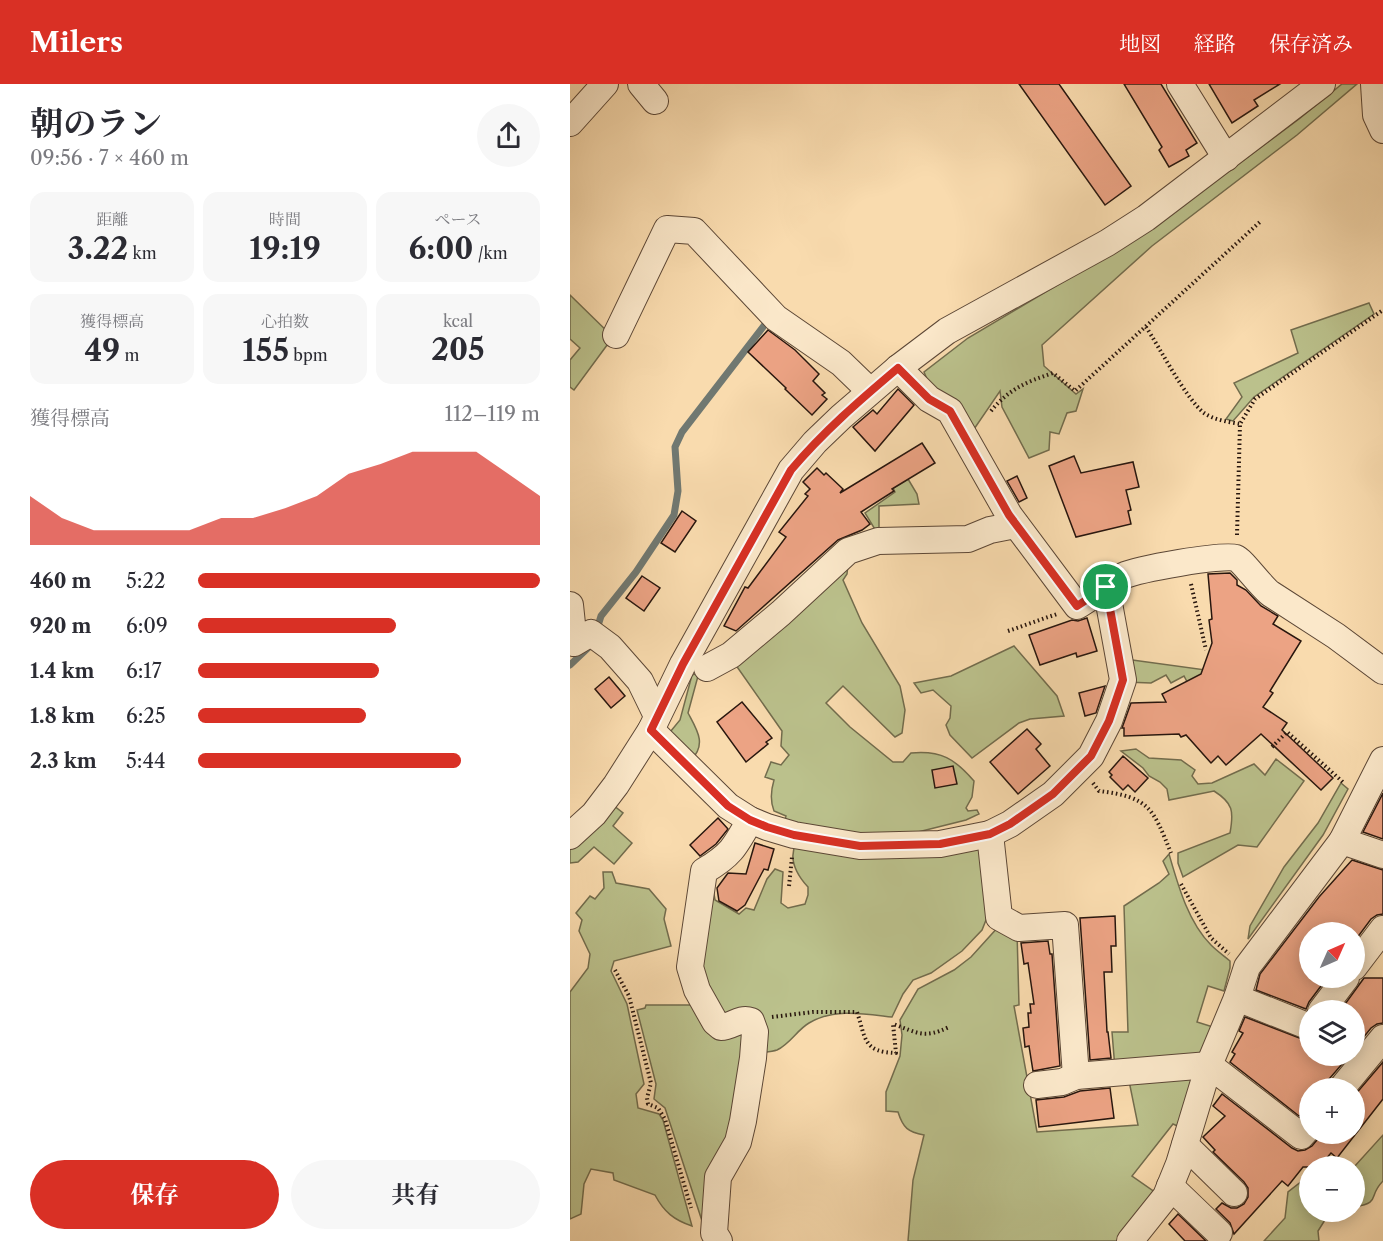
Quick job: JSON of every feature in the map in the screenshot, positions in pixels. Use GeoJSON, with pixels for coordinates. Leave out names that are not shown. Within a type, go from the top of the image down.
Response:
{"type":"FeatureCollection","features":[{"type":"Feature","properties":{"kind":"street"},"geometry":{"type":"LineString","coordinates":[[570,123],[605,84]]}},
{"type":"Feature","properties":{"kind":"street"},"geometry":{"type":"LineString","coordinates":[[1180,84],[1226,158]]}},
{"type":"Feature","properties":{"kind":"street"},"geometry":{"type":"LineString","coordinates":[[570,836],[594,814],[616,785],[654,723],[683,664],[791,470],[815,442],[870,391],[947,331],[1107,243],[1146,218],[1270,126],[1322,84]]}},
{"type":"Feature","properties":{"kind":"street"},"geometry":{"type":"LineString","coordinates":[[1374,84],[1376,115],[1383,130]]}},
{"type":"Feature","properties":{"kind":"street"},"geometry":{"type":"LineString","coordinates":[[616,335],[667,229],[694,231],[776,318],[841,363],[870,391]]}},
{"type":"Feature","properties":{"kind":"street"},"geometry":{"type":"LineString","coordinates":[[898,368],[929,399],[950,411],[1016,525],[1077,606],[1126,575],[1213,557],[1237,558],[1242,561],[1261,587],[1336,636],[1383,671]]}},
{"type":"Feature","properties":{"kind":"street"},"geometry":{"type":"LineString","coordinates":[[707,668],[731,655],[781,613],[848,551],[878,541],[968,539],[990,530],[1016,525]]}},
{"type":"Feature","properties":{"kind":"street"},"geometry":{"type":"LineString","coordinates":[[570,604],[571,636],[574,643],[591,633],[610,647],[640,681],[654,723],[728,806],[750,820],[794,835],[860,846],[940,844],[990,834],[1010,824],[1053,794],[1091,756],[1109,721],[1123,680],[1106,587]]}},
{"type":"Feature","properties":{"kind":"street"},"geometry":{"type":"LineString","coordinates":[[1130,1241],[1166,1196],[1185,1145],[1209,1065],[1238,998],[1247,966],[1342,841],[1383,760]]}},
{"type":"Feature","properties":{"kind":"street"},"geometry":{"type":"LineString","coordinates":[[709,1231],[718,1178],[738,1142],[743,1121],[755,1032],[751,1021],[745,1019],[736,1021],[728,1027],[721,1027],[715,1022],[697,990],[690,968],[704,871],[724,860],[734,850],[750,820]]}},
{"type":"Feature","properties":{"kind":"street"},"geometry":{"type":"LineString","coordinates":[[990,834],[999,917],[1019,928],[1065,925],[1076,1076]]}},
{"type":"Feature","properties":{"kind":"street"},"geometry":{"type":"LineString","coordinates":[[1342,841],[1383,855]]}},
{"type":"Feature","properties":{"kind":"street"},"geometry":{"type":"LineString","coordinates":[[1365,953],[1383,929]]}},
{"type":"Feature","properties":{"kind":"street"},"geometry":{"type":"LineString","coordinates":[[1329,1000],[1338,988]]}},
{"type":"Feature","properties":{"kind":"street"},"geometry":{"type":"LineString","coordinates":[[1238,998],[1299,1023]]}},
{"type":"Feature","properties":{"kind":"street"},"geometry":{"type":"LineString","coordinates":[[1350,1078],[1383,1038]]}},
{"type":"Feature","properties":{"kind":"street"},"geometry":{"type":"LineString","coordinates":[[1037,1085],[1062,1082],[1076,1076],[1209,1065],[1299,1134]]}},
{"type":"Feature","properties":{"kind":"street"},"geometry":{"type":"LineString","coordinates":[[1185,1145],[1234,1193]]}},
{"type":"Feature","properties":{"kind":"street"},"geometry":{"type":"LineString","coordinates":[[1170,1186],[1219,1233]]}},
{"type":"Feature","properties":{"kind":"path"},"geometry":{"type":"LineString","coordinates":[[991,411],[1004,395],[1034,379],[1053,373],[1076,392],[1261,221]]}},
{"type":"Feature","properties":{"kind":"path"},"geometry":{"type":"LineString","coordinates":[[1237,558],[1240,424],[1255,399],[1383,310]]}},
{"type":"Feature","properties":{"kind":"path"},"geometry":{"type":"LineString","coordinates":[[1146,327],[1188,394],[1204,413],[1240,424]]}},
{"type":"Feature","properties":{"kind":"path"},"geometry":{"type":"LineString","coordinates":[[1187,563],[1206,650]]}},
{"type":"Feature","properties":{"kind":"path"},"geometry":{"type":"LineString","coordinates":[[1008,631],[1077,606]]}},
{"type":"Feature","properties":{"kind":"path"},"geometry":{"type":"LineString","coordinates":[[1272,747],[1287,732],[1344,783]]}},
{"type":"Feature","properties":{"kind":"path"},"geometry":{"type":"LineString","coordinates":[[1084,764],[1099,791],[1125,795],[1149,807],[1158,821],[1171,853]]}},
{"type":"Feature","properties":{"kind":"path"},"geometry":{"type":"LineString","coordinates":[[789,886],[794,835]]}},
{"type":"Feature","properties":{"kind":"path"},"geometry":{"type":"LineString","coordinates":[[1181,884],[1211,938],[1222,950],[1247,966]]}},
{"type":"Feature","properties":{"kind":"path"},"geometry":{"type":"LineString","coordinates":[[615,970],[629,996],[651,1083],[647,1098],[648,1104],[658,1108],[665,1119],[709,1231]]}},
{"type":"Feature","properties":{"kind":"path"},"geometry":{"type":"LineString","coordinates":[[751,1021],[813,1012],[857,1012],[867,1043],[882,1052],[896,1053],[893,1024],[919,1034],[933,1035],[949,1027]]}},
{"type":"Feature","properties":{"kind":"green space"},"geometry":{"type":"Polygon","coordinates":[[[1342,84],[1357,84],[1297,135],[1152,246],[1042,345],[1044,366],[1076,394],[1083,389],[1076,411],[1067,413],[1059,434],[1050,432],[1049,450],[1029,458],[1002,407],[1000,391],[970,435],[932,391],[924,372],[968,338],[1145,233],[1299,119],[1342,84]]]}},
{"type":"Feature","properties":{"kind":"green space"},"geometry":{"type":"Polygon","coordinates":[[[570,295],[613,337],[574,390],[570,387],[570,360],[580,348],[570,339],[570,295]]]}},
{"type":"Feature","properties":{"kind":"green space"},"geometry":{"type":"Polygon","coordinates":[[[1369,303],[1374,314],[1254,397],[1233,421],[1226,419],[1242,397],[1234,383],[1298,353],[1291,330],[1369,303]]]}},
{"type":"Feature","properties":{"kind":"green space"},"geometry":{"type":"Polygon","coordinates":[[[908,479],[917,494],[919,504],[879,506],[879,536],[865,513],[895,492],[893,488],[908,479]]]}},
{"type":"Feature","properties":{"kind":"green space"},"geometry":{"type":"Polygon","coordinates":[[[849,555],[847,574],[843,580],[862,623],[900,686],[905,710],[902,733],[895,737],[843,686],[826,703],[850,727],[893,762],[903,762],[911,753],[922,752],[939,755],[954,762],[974,781],[972,797],[966,808],[968,811],[977,810],[979,814],[966,820],[886,840],[784,824],[786,816],[774,811],[773,807],[771,796],[774,780],[765,777],[771,762],[781,765],[789,755],[781,746],[782,731],[733,661],[698,676],[688,713],[699,737],[699,748],[691,760],[666,737],[680,720],[692,675],[709,670],[849,555]]]}},
{"type":"Feature","properties":{"kind":"green space"},"geometry":{"type":"Polygon","coordinates":[[[1014,646],[1057,696],[1064,716],[1030,719],[1019,723],[972,758],[950,735],[946,725],[950,718],[951,706],[933,690],[921,693],[914,683],[951,676],[1014,646]]]}},
{"type":"Feature","properties":{"kind":"green space"},"geometry":{"type":"Polygon","coordinates":[[[1125,659],[1206,670],[1193,693],[1184,676],[1171,683],[1166,675],[1151,683],[1125,682],[1125,659]]]}},
{"type":"Feature","properties":{"kind":"green space"},"geometry":{"type":"Polygon","coordinates":[[[1136,749],[1149,758],[1181,760],[1195,770],[1192,776],[1198,784],[1212,783],[1254,764],[1265,775],[1276,759],[1304,781],[1257,847],[1238,845],[1183,877],[1178,863],[1178,853],[1230,833],[1231,808],[1214,791],[1169,800],[1167,789],[1121,751],[1136,749]]]}},
{"type":"Feature","properties":{"kind":"green space"},"geometry":{"type":"Polygon","coordinates":[[[1341,783],[1348,789],[1323,835],[1248,939],[1250,926],[1284,867],[1318,823],[1341,783]]]}},
{"type":"Feature","properties":{"kind":"green space"},"geometry":{"type":"Polygon","coordinates":[[[613,805],[623,813],[613,826],[632,843],[614,864],[594,847],[578,862],[570,863],[570,849],[613,805]]]}},
{"type":"Feature","properties":{"kind":"green space"},"geometry":{"type":"Polygon","coordinates":[[[796,843],[979,844],[988,915],[982,930],[962,951],[931,973],[913,980],[892,1017],[850,1013],[829,1015],[809,1023],[777,1050],[758,1053],[705,1230],[665,1108],[654,1099],[656,1084],[637,1010],[645,1008],[646,1005],[697,1005],[711,877],[715,900],[739,914],[746,908],[754,910],[767,879],[775,869],[783,872],[781,903],[788,908],[805,904],[808,887],[800,877],[793,861],[796,843]]]}},
{"type":"Feature","properties":{"kind":"green space"},"geometry":{"type":"Polygon","coordinates":[[[1169,854],[1190,914],[1203,936],[1230,961],[1230,968],[1224,991],[1208,986],[1197,1022],[1213,1027],[1203,1055],[1115,1069],[1112,1032],[1128,1032],[1124,906],[1169,874],[1163,861],[1169,854]]]}},
{"type":"Feature","properties":{"kind":"green space"},"geometry":{"type":"Polygon","coordinates":[[[603,872],[612,872],[616,883],[649,889],[666,909],[664,919],[671,946],[614,961],[611,971],[627,1004],[644,1084],[636,1094],[638,1108],[659,1114],[663,1120],[692,1226],[670,1215],[655,1195],[614,1180],[613,1173],[591,1169],[584,1184],[581,1214],[570,1219],[570,992],[588,968],[590,954],[579,931],[582,920],[576,913],[590,896],[595,899],[604,888],[603,872]]]}},
{"type":"Feature","properties":{"kind":"green space"},"geometry":{"type":"Polygon","coordinates":[[[1000,925],[1017,932],[1019,1005],[1014,1006],[1037,1132],[1138,1125],[1129,1081],[1195,1073],[1184,1129],[1173,1124],[1132,1176],[1159,1195],[1125,1241],[908,1241],[913,1180],[924,1135],[907,1128],[898,1112],[886,1111],[886,1092],[900,1056],[902,1035],[900,1020],[918,989],[954,970],[971,957],[1000,925]]]}},
{"type":"Feature","properties":{"kind":"green space"},"geometry":{"type":"Polygon","coordinates":[[[1383,1135],[1383,1181],[1372,1201],[1365,1204],[1365,1156],[1383,1135]]]}},
{"type":"Feature","properties":{"kind":"green space"},"geometry":{"type":"Polygon","coordinates":[[[1299,1183],[1299,1222],[1324,1222],[1318,1231],[1319,1241],[1264,1241],[1285,1218],[1288,1192],[1299,1183]]]}},
{"type":"Feature","properties":{"kind":"building"},"geometry":{"type":"Polygon","coordinates":[[[1019,84],[1059,84],[1131,186],[1105,205],[1019,84]]]}},
{"type":"Feature","properties":{"kind":"building"},"geometry":{"type":"Polygon","coordinates":[[[1124,84],[1161,84],[1197,143],[1186,150],[1189,156],[1169,167],[1159,150],[1162,147],[1124,84]]]}},
{"type":"Feature","properties":{"kind":"building"},"geometry":{"type":"Polygon","coordinates":[[[1209,84],[1280,84],[1254,100],[1258,106],[1232,123],[1209,84]]]}},
{"type":"Feature","properties":{"kind":"building"},"geometry":{"type":"Polygon","coordinates":[[[768,330],[795,350],[819,374],[813,381],[825,393],[822,395],[827,399],[812,415],[748,352],[768,330]]]}},
{"type":"Feature","properties":{"kind":"building"},"geometry":{"type":"Polygon","coordinates":[[[898,389],[914,405],[875,451],[853,427],[873,410],[877,414],[898,389]]]}},
{"type":"Feature","properties":{"kind":"building"},"geometry":{"type":"Polygon","coordinates":[[[922,443],[935,463],[892,489],[894,491],[861,512],[870,524],[838,540],[736,631],[724,626],[745,587],[748,588],[786,537],[779,532],[808,496],[805,494],[810,489],[803,482],[817,468],[843,489],[840,493],[922,443]]]}},
{"type":"Feature","properties":{"kind":"building"},"geometry":{"type":"Polygon","coordinates":[[[1074,456],[1081,473],[1133,462],[1139,487],[1126,490],[1131,510],[1128,511],[1131,524],[1076,537],[1049,466],[1074,456]]]}},
{"type":"Feature","properties":{"kind":"building"},"geometry":{"type":"Polygon","coordinates":[[[1017,476],[1027,498],[1019,502],[1007,481],[1017,476]]]}},
{"type":"Feature","properties":{"kind":"building"},"geometry":{"type":"Polygon","coordinates":[[[682,511],[696,521],[675,552],[661,543],[682,511]]]}},
{"type":"Feature","properties":{"kind":"building"},"geometry":{"type":"Polygon","coordinates":[[[1230,573],[1237,580],[1237,585],[1246,590],[1261,606],[1278,616],[1273,624],[1301,641],[1270,691],[1273,693],[1263,707],[1287,723],[1282,730],[1333,778],[1321,790],[1261,734],[1226,765],[1218,756],[1211,763],[1186,735],[1181,737],[1179,734],[1124,736],[1124,728],[1122,728],[1131,703],[1166,702],[1162,694],[1201,674],[1212,643],[1208,574],[1230,573]]]}},
{"type":"Feature","properties":{"kind":"building"},"geometry":{"type":"Polygon","coordinates":[[[642,576],[660,588],[644,611],[626,598],[642,576]]]}},
{"type":"Feature","properties":{"kind":"building"},"geometry":{"type":"Polygon","coordinates":[[[1087,618],[1097,651],[1077,657],[1076,653],[1040,665],[1029,635],[1072,620],[1087,618]]]}},
{"type":"Feature","properties":{"kind":"building"},"geometry":{"type":"Polygon","coordinates":[[[609,677],[625,696],[611,708],[595,689],[609,677]]]}},
{"type":"Feature","properties":{"kind":"building"},"geometry":{"type":"Polygon","coordinates":[[[1105,686],[1096,713],[1085,716],[1079,693],[1105,686]]]}},
{"type":"Feature","properties":{"kind":"building"},"geometry":{"type":"Polygon","coordinates":[[[742,702],[772,738],[746,762],[717,722],[742,702]]]}},
{"type":"Feature","properties":{"kind":"building"},"geometry":{"type":"Polygon","coordinates":[[[1027,729],[1041,744],[1036,749],[1050,766],[1018,794],[990,762],[1027,729]]]}},
{"type":"Feature","properties":{"kind":"building"},"geometry":{"type":"Polygon","coordinates":[[[1123,756],[1148,778],[1135,792],[1128,785],[1123,790],[1110,777],[1112,775],[1109,772],[1123,756]]]}},
{"type":"Feature","properties":{"kind":"building"},"geometry":{"type":"Polygon","coordinates":[[[953,766],[957,784],[935,788],[932,770],[953,766]]]}},
{"type":"Feature","properties":{"kind":"building"},"geometry":{"type":"Polygon","coordinates":[[[1383,793],[1383,839],[1363,832],[1383,793]]]}},
{"type":"Feature","properties":{"kind":"building"},"geometry":{"type":"Polygon","coordinates":[[[718,818],[728,829],[716,844],[700,856],[690,845],[718,818]]]}},
{"type":"Feature","properties":{"kind":"building"},"geometry":{"type":"Polygon","coordinates":[[[755,843],[774,849],[768,870],[764,869],[745,905],[737,911],[719,901],[717,888],[728,873],[746,874],[755,843]]]}},
{"type":"Feature","properties":{"kind":"building"},"geometry":{"type":"Polygon","coordinates":[[[1352,860],[1383,870],[1383,914],[1371,919],[1365,927],[1365,922],[1300,922],[1352,860]]]}},
{"type":"Feature","properties":{"kind":"building"},"geometry":{"type":"Polygon","coordinates":[[[1115,916],[1116,946],[1111,946],[1112,972],[1104,972],[1107,1032],[1111,1058],[1090,1060],[1080,918],[1115,916]]]}},
{"type":"Feature","properties":{"kind":"building"},"geometry":{"type":"Polygon","coordinates":[[[1299,923],[1299,988],[1320,988],[1310,1000],[1299,1000],[1299,1006],[1256,990],[1260,974],[1299,923]]]}},
{"type":"Feature","properties":{"kind":"building"},"geometry":{"type":"Polygon","coordinates":[[[1048,941],[1050,954],[1052,954],[1060,1066],[1033,1071],[1029,1046],[1025,1047],[1023,1028],[1029,1027],[1028,1013],[1031,1013],[1030,1004],[1034,1004],[1028,963],[1024,964],[1021,943],[1048,941]]]}},
{"type":"Feature","properties":{"kind":"building"},"geometry":{"type":"Polygon","coordinates":[[[1365,978],[1383,978],[1383,1023],[1371,1028],[1365,1035],[1365,1000],[1348,1000],[1357,988],[1365,988],[1365,978]]]}},
{"type":"Feature","properties":{"kind":"building"},"geometry":{"type":"Polygon","coordinates":[[[1245,1017],[1299,1038],[1299,1066],[1340,1066],[1330,1078],[1299,1078],[1299,1116],[1230,1062],[1235,1054],[1232,1052],[1243,1033],[1239,1031],[1245,1017]]]}},
{"type":"Feature","properties":{"kind":"building"},"geometry":{"type":"Polygon","coordinates":[[[1383,1062],[1383,1099],[1365,1122],[1365,1083],[1383,1062]]]}},
{"type":"Feature","properties":{"kind":"building"},"geometry":{"type":"Polygon","coordinates":[[[1110,1088],[1114,1118],[1039,1127],[1036,1100],[1064,1097],[1080,1091],[1110,1088]]]}},
{"type":"Feature","properties":{"kind":"building"},"geometry":{"type":"Polygon","coordinates":[[[1222,1094],[1292,1148],[1298,1151],[1314,1144],[1348,1144],[1339,1156],[1331,1153],[1328,1156],[1299,1156],[1299,1172],[1288,1186],[1282,1181],[1234,1234],[1230,1223],[1216,1209],[1222,1203],[1231,1208],[1244,1204],[1248,1197],[1248,1188],[1213,1152],[1215,1150],[1203,1137],[1225,1116],[1213,1106],[1222,1094]]]}},
{"type":"Feature","properties":{"kind":"building"},"geometry":{"type":"Polygon","coordinates":[[[1178,1214],[1206,1241],[1185,1241],[1169,1224],[1178,1214]]]}},
{"type":"Feature","properties":{"kind":"waterway"},"geometry":{"type":"LineString","coordinates":[[597,629],[601,616],[636,572],[674,515],[678,491],[675,447],[682,432],[770,318]]}},
{"type":"Feature","properties":{"kind":"waterway"},"geometry":{"type":"LineString","coordinates":[[570,665],[589,647]]}},
{"type":"Feature","properties":{"kind":"route"},"geometry":{"type":"LineString","coordinates":[[898,368],[929,399],[950,411],[1009,515],[1077,606],[1106,587],[1123,680],[1109,721],[1091,756],[1053,794],[1010,824],[990,834],[940,844],[860,846],[794,835],[767,827],[750,820],[728,806],[651,730],[683,664],[791,470],[841,417],[898,368]]}}]}
